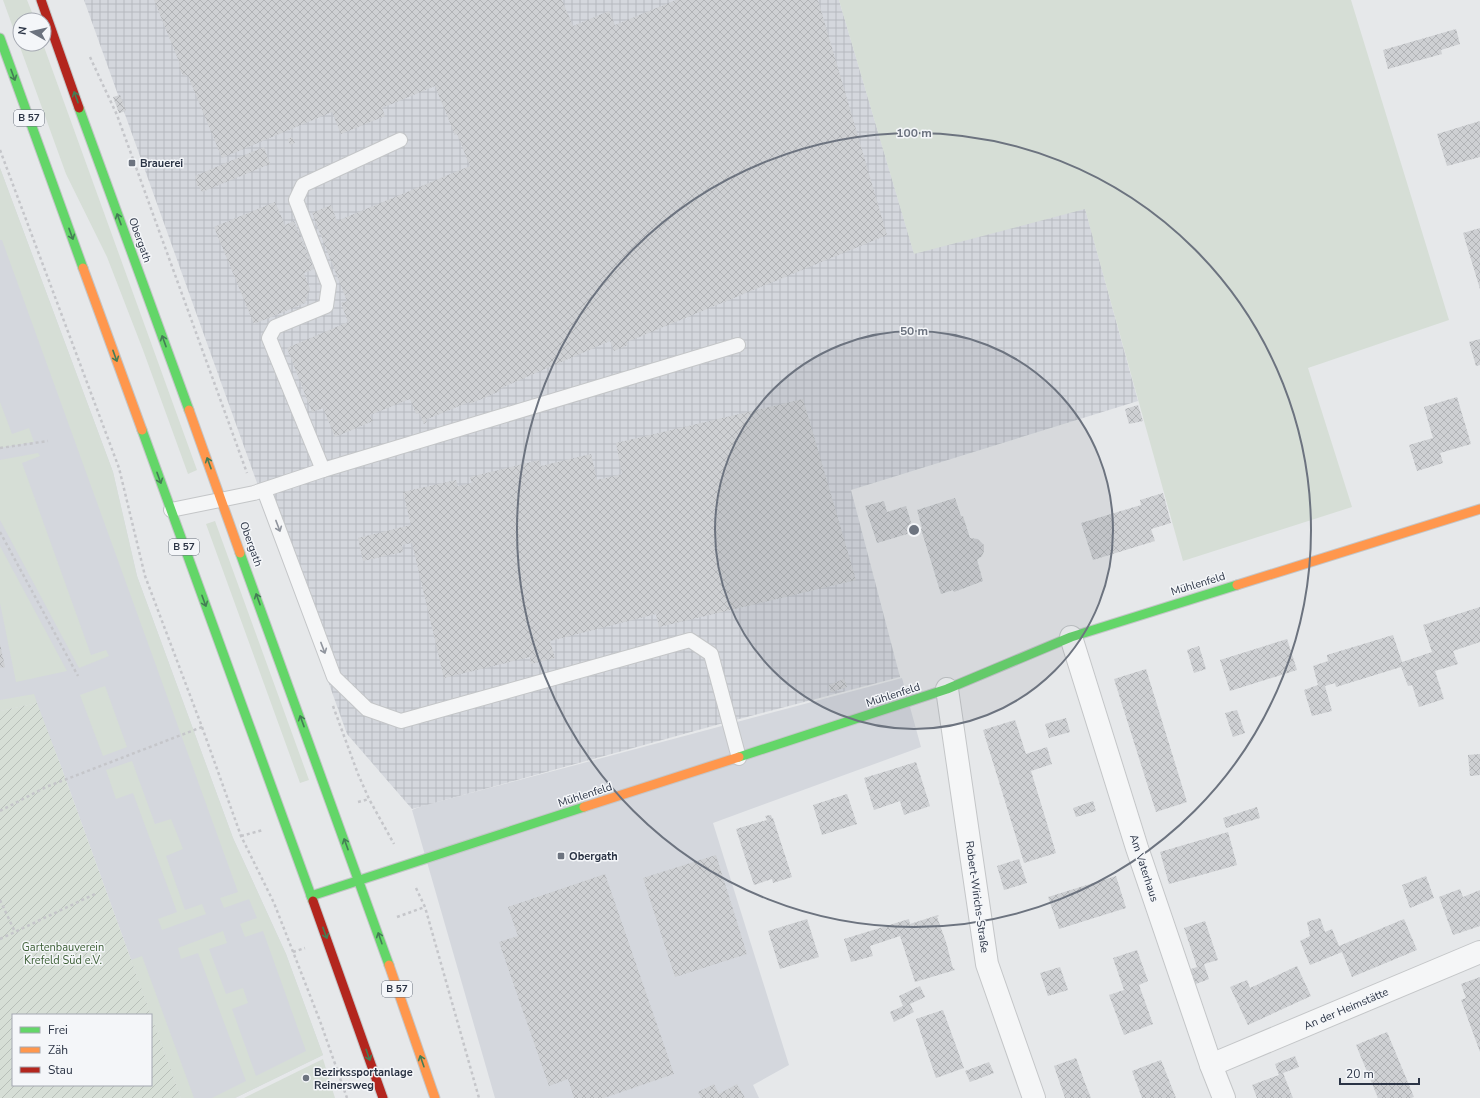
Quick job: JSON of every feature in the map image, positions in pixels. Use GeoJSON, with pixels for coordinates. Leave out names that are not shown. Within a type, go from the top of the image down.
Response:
{"type":"FeatureCollection","features":[{"type":"Feature","properties":{"kind":"main road","name":"Obergath"},"geometry":{"type":"LineString","coordinates":[[41,0],[360,880],[435,1098]]}},
{"type":"Feature","properties":{"kind":"main road","name":"B 57"},"geometry":{"type":"LineString","coordinates":[[0,38],[383,1098]]}},
{"type":"Feature","properties":{"kind":"main road","name":"Mühlenfeld"},"geometry":{"type":"LineString","coordinates":[[311,896],[947,690],[1071,637],[1480,509]]}},
{"type":"Feature","properties":{"kind":"street","name":"Am Vaterhaus"},"geometry":{"type":"LineString","coordinates":[[1071,637],[1137,848],[1211,1065],[1224,1098]]}},
{"type":"Feature","properties":{"kind":"street","name":"Robert-Wirichs-Straße"},"geometry":{"type":"LineString","coordinates":[[947,690],[987,964],[1034,1098]]}},
{"type":"Feature","properties":{"kind":"street","name":"An der Heimstätte"},"geometry":{"type":"LineString","coordinates":[[1211,1065],[1480,952]]}},
{"type":"Feature","properties":{"kind":"lane"},"geometry":{"type":"LineString","coordinates":[[323,470],[269,338],[275,327],[326,306],[329,285],[296,200],[303,185],[400,140]]}},
{"type":"Feature","properties":{"kind":"lane"},"geometry":{"type":"LineString","coordinates":[[171,510],[259,491],[323,470],[738,345]]}},
{"type":"Feature","properties":{"kind":"lane"},"geometry":{"type":"LineString","coordinates":[[259,491],[334,677],[366,709],[401,721],[690,640],[711,654],[739,758]]}},
{"type":"Feature","properties":{"kind":"path"},"geometry":{"type":"LineString","coordinates":[[88,51],[117,115],[259,491]]}},
{"type":"Feature","properties":{"kind":"path"},"geometry":{"type":"LineString","coordinates":[[0,150],[119,468],[145,576],[241,836],[268,890],[320,1021],[347,1098]]}},
{"type":"Feature","properties":{"kind":"path"},"geometry":{"type":"LineString","coordinates":[[0,448],[48,441]]}},
{"type":"Feature","properties":{"kind":"path"},"geometry":{"type":"LineString","coordinates":[[0,532],[78,676]]}},
{"type":"Feature","properties":{"kind":"path"},"geometry":{"type":"LineString","coordinates":[[331,700],[358,774],[369,799],[405,865]]}},
{"type":"Feature","properties":{"kind":"path"},"geometry":{"type":"LineString","coordinates":[[0,811],[46,787],[202,728]]}},
{"type":"Feature","properties":{"kind":"path"},"geometry":{"type":"LineString","coordinates":[[0,940],[97,893]]}},
{"type":"Feature","properties":{"kind":"path"},"geometry":{"type":"LineString","coordinates":[[0,900],[15,932]]}},
{"type":"Feature","properties":{"kind":"path"},"geometry":{"type":"LineString","coordinates":[[425,907],[479,1098]]}},
{"type":"Feature","properties":{"kind":"shaded area"},"geometry":{"type":"Polygon","coordinates":[[[84,0],[839,0],[914,253],[1085,208],[1138,401],[851,490],[900,677],[720,724],[412,809],[347,734],[84,0]]]}},
{"type":"Feature","properties":{"kind":"shaded area"},"geometry":{"type":"Polygon","coordinates":[[[0,168],[113,472],[137,576],[233,838],[286,954],[323,1055],[235,1098],[181,1098],[152,1018],[152,1014],[151,1014],[62,769],[36,703],[0,711],[0,168]]]}},
{"type":"Feature","properties":{"kind":"shaded area"},"geometry":{"type":"Polygon","coordinates":[[[902,678],[921,747],[713,823],[789,1065],[753,1085],[759,1098],[495,1098],[412,810],[422,806],[902,678]]]}},
{"type":"Feature","properties":{"kind":"green space"},"geometry":{"type":"Polygon","coordinates":[[[3,0],[27,0],[32,12],[12,12],[12,25],[3,0]]]}},
{"type":"Feature","properties":{"kind":"green space"},"geometry":{"type":"Polygon","coordinates":[[[839,0],[1351,0],[1449,320],[1308,368],[1352,507],[1183,561],[1085,209],[914,254],[839,0]]]}},
{"type":"Feature","properties":{"kind":"green space"},"geometry":{"type":"Polygon","coordinates":[[[22,52],[46,52],[197,470],[188,474],[143,350],[107,257],[66,174],[22,52]]]}},
{"type":"Feature","properties":{"kind":"green space"},"geometry":{"type":"Polygon","coordinates":[[[0,168],[113,472],[137,576],[233,838],[286,954],[323,1055],[235,1098],[212,1098],[246,1081],[198,953],[181,959],[178,948],[223,931],[227,943],[209,949],[226,994],[243,988],[248,1003],[232,1009],[256,1076],[306,1051],[263,931],[245,937],[240,924],[257,918],[249,899],[224,908],[220,898],[238,892],[2,240],[0,240],[0,168]]]}},
{"type":"Feature","properties":{"kind":"green space"},"geometry":{"type":"Polygon","coordinates":[[[0,402],[12,434],[29,428],[34,442],[0,448],[0,402]]]}},
{"type":"Feature","properties":{"kind":"green space"},"geometry":{"type":"Polygon","coordinates":[[[38,453],[40,456],[22,463],[91,655],[106,650],[109,656],[79,668],[0,520],[0,460],[38,453]]]}},
{"type":"Feature","properties":{"kind":"green space"},"geometry":{"type":"Polygon","coordinates":[[[215,521],[309,780],[300,783],[206,524],[215,521]]]}},
{"type":"Feature","properties":{"kind":"green space"},"geometry":{"type":"Polygon","coordinates":[[[0,546],[67,671],[16,682],[0,603],[0,546]]]}},
{"type":"Feature","properties":{"kind":"green space"},"geometry":{"type":"Polygon","coordinates":[[[105,686],[127,747],[103,756],[80,695],[105,686]]]}},
{"type":"Feature","properties":{"kind":"green space"},"geometry":{"type":"Polygon","coordinates":[[[34,694],[37,703],[0,711],[0,700],[34,694]]]}},
{"type":"Feature","properties":{"kind":"green space","name":"Gartenbauverein Krefeld Süd e.V."},"geometry":{"type":"Polygon","coordinates":[[[37,703],[151,1014],[12,1014],[12,1086],[152,1086],[152,1018],[181,1098],[0,1098],[0,711],[37,703]]]}},
{"type":"Feature","properties":{"kind":"green space"},"geometry":{"type":"Polygon","coordinates":[[[132,761],[155,824],[171,819],[183,849],[166,856],[185,910],[202,904],[206,914],[162,930],[158,919],[177,912],[133,793],[116,799],[106,770],[132,761]]]}},
{"type":"Feature","properties":{"kind":"green space"},"geometry":{"type":"Polygon","coordinates":[[[142,956],[194,1098],[181,1098],[152,1018],[152,1014],[151,1014],[131,960],[142,956]]]}},
{"type":"Feature","properties":{"kind":"green space","name":"Bezirkssportanlage Reinersweg"},"geometry":{"type":"Polygon","coordinates":[[[323,1059],[335,1098],[244,1098],[323,1059]]]}},
{"type":"Feature","properties":{"kind":"building"},"geometry":{"type":"Polygon","coordinates":[[[154,0],[562,0],[573,26],[609,11],[615,25],[676,0],[818,0],[887,235],[627,342],[628,345],[614,351],[610,341],[499,389],[500,391],[470,404],[469,402],[425,420],[427,422],[424,424],[419,413],[416,414],[410,399],[370,415],[373,421],[335,437],[323,408],[312,412],[287,348],[348,322],[341,303],[347,301],[312,213],[331,205],[337,221],[470,166],[457,134],[455,135],[435,86],[382,108],[385,116],[341,134],[332,112],[222,158],[188,76],[183,75],[180,70],[180,64],[154,0]]]}},
{"type":"Feature","properties":{"kind":"building"},"geometry":{"type":"Polygon","coordinates":[[[1456,29],[1460,44],[1441,50],[1442,54],[1388,69],[1383,50],[1456,29]]]}},
{"type":"Feature","properties":{"kind":"building"},"geometry":{"type":"Polygon","coordinates":[[[120,95],[126,111],[119,113],[113,97],[120,95]]]}},
{"type":"Feature","properties":{"kind":"building"},"geometry":{"type":"Polygon","coordinates":[[[1480,121],[1480,157],[1447,166],[1437,134],[1480,121]]]}},
{"type":"Feature","properties":{"kind":"building"},"geometry":{"type":"Polygon","coordinates":[[[292,137],[295,143],[290,145],[288,139],[292,137]]]}},
{"type":"Feature","properties":{"kind":"building"},"geometry":{"type":"Polygon","coordinates":[[[264,147],[270,164],[202,192],[199,186],[197,186],[195,176],[264,147]]]}},
{"type":"Feature","properties":{"kind":"building"},"geometry":{"type":"Polygon","coordinates":[[[275,202],[285,225],[294,221],[314,269],[304,273],[310,289],[305,303],[254,324],[214,227],[275,202]]]}},
{"type":"Feature","properties":{"kind":"building"},"geometry":{"type":"Polygon","coordinates":[[[1480,228],[1480,289],[1463,233],[1480,228]]]}},
{"type":"Feature","properties":{"kind":"building"},"geometry":{"type":"Polygon","coordinates":[[[1480,339],[1480,365],[1476,366],[1469,342],[1480,339]]]}},
{"type":"Feature","properties":{"kind":"building"},"geometry":{"type":"Polygon","coordinates":[[[1457,397],[1471,444],[1440,453],[1443,463],[1417,471],[1409,445],[1433,438],[1424,407],[1457,397]]]}},
{"type":"Feature","properties":{"kind":"building"},"geometry":{"type":"Polygon","coordinates":[[[803,399],[856,580],[659,627],[656,614],[550,641],[555,658],[531,664],[530,657],[444,678],[412,543],[402,545],[403,552],[363,561],[358,538],[411,525],[403,492],[456,480],[458,486],[472,483],[470,477],[539,460],[541,466],[591,454],[597,480],[622,474],[616,443],[803,399]]]}},
{"type":"Feature","properties":{"kind":"building"},"geometry":{"type":"Polygon","coordinates":[[[1138,405],[1143,421],[1129,424],[1125,409],[1138,405]]]}},
{"type":"Feature","properties":{"kind":"building"},"geometry":{"type":"Polygon","coordinates":[[[1163,493],[1171,523],[1151,529],[1155,541],[1093,560],[1081,523],[1141,505],[1140,500],[1163,493]]]}},
{"type":"Feature","properties":{"kind":"building"},"geometry":{"type":"Polygon","coordinates":[[[955,498],[970,538],[978,539],[984,545],[982,556],[977,560],[983,581],[954,592],[953,590],[941,594],[921,529],[917,510],[955,498]]]}},
{"type":"Feature","properties":{"kind":"building"},"geometry":{"type":"Polygon","coordinates":[[[884,501],[887,512],[906,506],[914,532],[877,543],[865,506],[884,501]]]}},
{"type":"Feature","properties":{"kind":"building"},"geometry":{"type":"Polygon","coordinates":[[[1480,607],[1480,642],[1453,651],[1458,664],[1435,671],[1444,699],[1419,707],[1412,685],[1408,686],[1401,667],[1336,687],[1335,683],[1325,686],[1332,711],[1312,716],[1304,690],[1318,685],[1313,666],[1328,661],[1327,655],[1393,635],[1402,662],[1432,652],[1423,625],[1480,607]]]}},
{"type":"Feature","properties":{"kind":"building"},"geometry":{"type":"Polygon","coordinates":[[[1287,639],[1297,670],[1230,691],[1220,660],[1287,639]]]}},
{"type":"Feature","properties":{"kind":"building"},"geometry":{"type":"Polygon","coordinates":[[[0,644],[5,667],[0,668],[0,644]]]}},
{"type":"Feature","properties":{"kind":"building"},"geometry":{"type":"Polygon","coordinates":[[[1199,646],[1206,669],[1194,673],[1187,650],[1199,646]]]}},
{"type":"Feature","properties":{"kind":"building"},"geometry":{"type":"Polygon","coordinates":[[[1146,669],[1187,802],[1156,812],[1114,679],[1146,669]]]}},
{"type":"Feature","properties":{"kind":"building"},"geometry":{"type":"Polygon","coordinates":[[[844,679],[847,687],[831,692],[829,685],[844,679]]]}},
{"type":"Feature","properties":{"kind":"building"},"geometry":{"type":"Polygon","coordinates":[[[1237,710],[1245,733],[1233,737],[1225,713],[1237,710]]]}},
{"type":"Feature","properties":{"kind":"building"},"geometry":{"type":"Polygon","coordinates":[[[1066,718],[1070,732],[1049,738],[1045,724],[1066,718]]]}},
{"type":"Feature","properties":{"kind":"building"},"geometry":{"type":"Polygon","coordinates":[[[1015,720],[1026,754],[1047,747],[1052,764],[1031,771],[1056,853],[1024,863],[983,730],[1015,720]]]}},
{"type":"Feature","properties":{"kind":"building"},"geometry":{"type":"Polygon","coordinates":[[[1480,754],[1480,775],[1470,776],[1468,755],[1480,754]]]}},
{"type":"Feature","properties":{"kind":"building"},"geometry":{"type":"Polygon","coordinates":[[[916,762],[930,806],[904,815],[900,801],[874,810],[864,778],[916,762]]]}},
{"type":"Feature","properties":{"kind":"building"},"geometry":{"type":"Polygon","coordinates":[[[847,794],[857,824],[822,835],[813,805],[847,794]]]}},
{"type":"Feature","properties":{"kind":"building"},"geometry":{"type":"Polygon","coordinates":[[[1093,801],[1096,811],[1076,817],[1073,808],[1093,801]]]}},
{"type":"Feature","properties":{"kind":"building"},"geometry":{"type":"Polygon","coordinates":[[[1257,807],[1260,818],[1226,828],[1223,818],[1257,807]]]}},
{"type":"Feature","properties":{"kind":"building"},"geometry":{"type":"Polygon","coordinates":[[[771,815],[792,877],[773,883],[772,879],[754,885],[736,829],[767,820],[765,816],[771,815]]]}},
{"type":"Feature","properties":{"kind":"building"},"geometry":{"type":"Polygon","coordinates":[[[1228,832],[1237,865],[1169,884],[1160,852],[1228,832]]]}},
{"type":"Feature","properties":{"kind":"building"},"geometry":{"type":"Polygon","coordinates":[[[716,855],[747,954],[675,977],[643,878],[716,855]]]}},
{"type":"Feature","properties":{"kind":"building"},"geometry":{"type":"Polygon","coordinates":[[[1019,859],[1027,883],[1004,890],[997,866],[1019,859]]]}},
{"type":"Feature","properties":{"kind":"building"},"geometry":{"type":"Polygon","coordinates":[[[605,874],[674,1074],[604,1098],[574,1098],[568,1079],[549,1086],[499,942],[518,936],[508,907],[605,874]]]}},
{"type":"Feature","properties":{"kind":"building"},"geometry":{"type":"Polygon","coordinates":[[[1116,876],[1126,908],[1059,929],[1048,897],[1116,876]]]}},
{"type":"Feature","properties":{"kind":"building"},"geometry":{"type":"Polygon","coordinates":[[[1426,876],[1434,898],[1410,908],[1402,885],[1426,876]]]}},
{"type":"Feature","properties":{"kind":"building"},"geometry":{"type":"Polygon","coordinates":[[[1460,889],[1463,897],[1480,890],[1480,926],[1453,935],[1439,897],[1460,889]]]}},
{"type":"Feature","properties":{"kind":"building"},"geometry":{"type":"Polygon","coordinates":[[[938,915],[939,916],[937,917],[946,942],[953,969],[954,968],[955,970],[915,982],[900,936],[870,946],[873,956],[851,962],[844,939],[909,919],[910,924],[938,915]]]}},
{"type":"Feature","properties":{"kind":"building"},"geometry":{"type":"Polygon","coordinates":[[[1320,918],[1325,932],[1332,929],[1339,946],[1404,919],[1417,950],[1352,977],[1342,952],[1310,965],[1300,941],[1310,936],[1307,922],[1320,918]]]}},
{"type":"Feature","properties":{"kind":"building"},"geometry":{"type":"Polygon","coordinates":[[[807,919],[819,957],[780,969],[768,931],[807,919]]]}},
{"type":"Feature","properties":{"kind":"building"},"geometry":{"type":"Polygon","coordinates":[[[1205,921],[1218,960],[1204,964],[1209,979],[1193,985],[1188,970],[1197,967],[1184,928],[1205,921]]]}},
{"type":"Feature","properties":{"kind":"building"},"geometry":{"type":"Polygon","coordinates":[[[1137,950],[1148,981],[1139,985],[1153,1024],[1124,1035],[1109,995],[1124,990],[1113,958],[1137,950]]]}},
{"type":"Feature","properties":{"kind":"building"},"geometry":{"type":"Polygon","coordinates":[[[1297,966],[1311,996],[1248,1025],[1230,987],[1247,980],[1250,988],[1297,966]]]}},
{"type":"Feature","properties":{"kind":"building"},"geometry":{"type":"Polygon","coordinates":[[[1060,967],[1068,990],[1048,996],[1040,973],[1060,967]]]}},
{"type":"Feature","properties":{"kind":"building"},"geometry":{"type":"Polygon","coordinates":[[[1480,977],[1480,1052],[1461,1000],[1466,998],[1461,984],[1480,977]]]}},
{"type":"Feature","properties":{"kind":"building"},"geometry":{"type":"Polygon","coordinates":[[[920,986],[925,997],[910,1004],[914,1012],[894,1022],[890,1012],[903,1006],[899,996],[920,986]]]}},
{"type":"Feature","properties":{"kind":"building"},"geometry":{"type":"Polygon","coordinates":[[[943,1010],[964,1068],[936,1078],[916,1019],[943,1010]]]}},
{"type":"Feature","properties":{"kind":"building"},"geometry":{"type":"Polygon","coordinates":[[[1387,1032],[1414,1097],[1378,1098],[1356,1045],[1387,1032]]]}},
{"type":"Feature","properties":{"kind":"building"},"geometry":{"type":"Polygon","coordinates":[[[1295,1056],[1299,1067],[1283,1073],[1293,1098],[1257,1098],[1252,1085],[1279,1075],[1275,1064],[1295,1056]]]}},
{"type":"Feature","properties":{"kind":"building"},"geometry":{"type":"Polygon","coordinates":[[[1076,1058],[1091,1098],[1065,1098],[1054,1066],[1076,1058]]]}},
{"type":"Feature","properties":{"kind":"building"},"geometry":{"type":"Polygon","coordinates":[[[1161,1060],[1176,1098],[1142,1098],[1132,1071],[1161,1060]]]}},
{"type":"Feature","properties":{"kind":"building"},"geometry":{"type":"Polygon","coordinates":[[[989,1062],[994,1073],[970,1082],[965,1071],[989,1062]]]}},
{"type":"Feature","properties":{"kind":"building"},"geometry":{"type":"Polygon","coordinates":[[[714,1084],[719,1094],[737,1084],[745,1098],[701,1098],[698,1092],[714,1084]]]}},
{"type":"Feature","properties":{"kind":"traffic: fast"},"geometry":{"type":"LineString","coordinates":[[0,38],[83,268]]}},
{"type":"Feature","properties":{"kind":"traffic: fast"},"geometry":{"type":"LineString","coordinates":[[79,108],[189,410]]}},
{"type":"Feature","properties":{"kind":"traffic: fast"},"geometry":{"type":"LineString","coordinates":[[142,430],[313,901]]}},
{"type":"Feature","properties":{"kind":"traffic: fast"},"geometry":{"type":"LineString","coordinates":[[240,553],[389,965]]}},
{"type":"Feature","properties":{"kind":"traffic: fast"},"geometry":{"type":"LineString","coordinates":[[739,757],[947,689],[1071,637],[1237,585]]}},
{"type":"Feature","properties":{"kind":"traffic: fast"},"geometry":{"type":"LineString","coordinates":[[311,896],[584,807]]}},
{"type":"Feature","properties":{"kind":"traffic: slow"},"geometry":{"type":"LineString","coordinates":[[83,268],[142,430]]}},
{"type":"Feature","properties":{"kind":"traffic: slow"},"geometry":{"type":"LineString","coordinates":[[189,410],[240,553]]}},
{"type":"Feature","properties":{"kind":"traffic: slow"},"geometry":{"type":"LineString","coordinates":[[1237,585],[1480,509]]}},
{"type":"Feature","properties":{"kind":"traffic: slow"},"geometry":{"type":"LineString","coordinates":[[584,807],[739,757]]}},
{"type":"Feature","properties":{"kind":"traffic: slow"},"geometry":{"type":"LineString","coordinates":[[389,965],[435,1098]]}},
{"type":"Feature","properties":{"kind":"traffic: jam"},"geometry":{"type":"LineString","coordinates":[[41,0],[79,108]]}},
{"type":"Feature","properties":{"kind":"traffic: jam"},"geometry":{"type":"LineString","coordinates":[[313,901],[383,1098]]}},
{"type":"Feature","properties":{"kind":"place","name":"Brauerei"},"geometry":{"type":"Point","coordinates":[132,163]}},
{"type":"Feature","properties":{"kind":"place","name":"Obergath"},"geometry":{"type":"Point","coordinates":[561,856]}},
{"type":"Feature","properties":{"kind":"place","name":"Bezirkssportanlage Reinersweg"},"geometry":{"type":"Point","coordinates":[306,1078]}}]}
